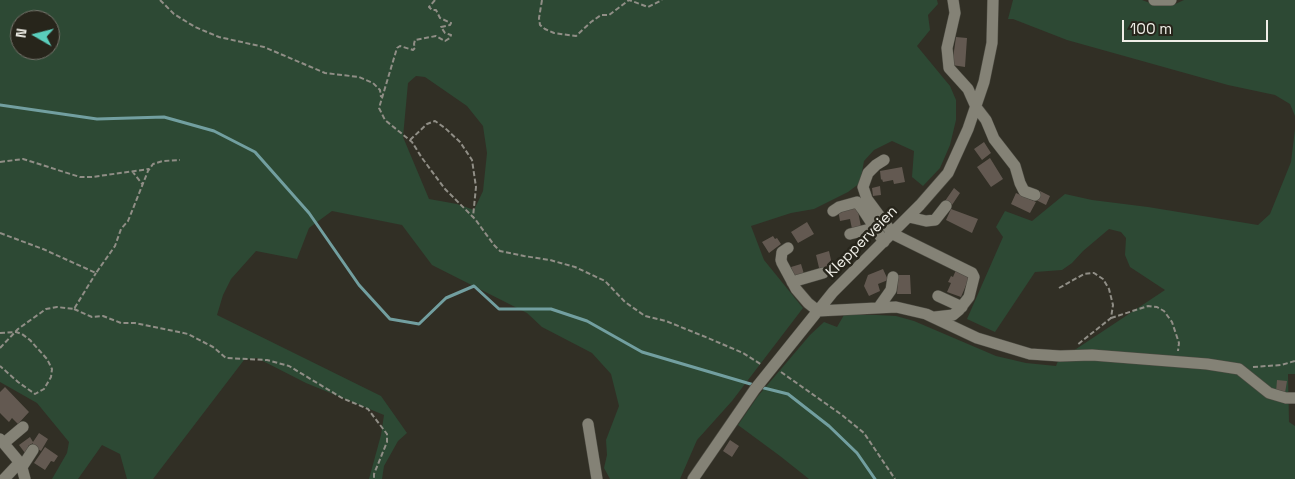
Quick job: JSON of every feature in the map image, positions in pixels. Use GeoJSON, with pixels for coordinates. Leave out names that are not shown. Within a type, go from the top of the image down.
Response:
{"type":"FeatureCollection","features":[{"type":"Feature","properties":{"kind":"street"},"geometry":{"type":"LineString","coordinates":[[954,0],[955,13],[947,48],[949,68],[968,89],[976,107],[986,120],[994,139],[1015,166],[1020,184],[1024,190],[1035,195]]}},
{"type":"Feature","properties":{"kind":"street","name":"Klepperveien"},"geometry":{"type":"LineString","coordinates":[[693,479],[725,431],[818,311],[848,276],[893,234],[932,193],[948,173],[976,107],[984,82],[992,43],[993,0]]}},
{"type":"Feature","properties":{"kind":"street"},"geometry":{"type":"LineString","coordinates":[[1154,0],[1171,0]]}},
{"type":"Feature","properties":{"kind":"street"},"geometry":{"type":"LineString","coordinates":[[884,160],[868,173],[864,187],[867,199],[893,234],[972,273],[974,282],[972,290],[962,307],[953,315],[933,317]]}},
{"type":"Feature","properties":{"kind":"street"},"geometry":{"type":"LineString","coordinates":[[833,212],[839,206],[857,202],[884,242]]}},
{"type":"Feature","properties":{"kind":"street"},"geometry":{"type":"LineString","coordinates":[[909,217],[926,221],[935,220],[946,206]]}},
{"type":"Feature","properties":{"kind":"street"},"geometry":{"type":"LineString","coordinates":[[850,234],[874,228]]}},
{"type":"Feature","properties":{"kind":"street"},"geometry":{"type":"LineString","coordinates":[[788,248],[782,252],[781,260],[792,282],[808,303],[818,311],[896,307],[914,310],[978,338],[1030,354],[1060,356],[1092,355],[1207,364],[1239,369],[1269,393],[1286,398],[1295,398]]}},
{"type":"Feature","properties":{"kind":"street"},"geometry":{"type":"LineString","coordinates":[[792,282],[822,273]]}},
{"type":"Feature","properties":{"kind":"street"},"geometry":{"type":"LineString","coordinates":[[879,308],[891,290],[893,277]]}},
{"type":"Feature","properties":{"kind":"street"},"geometry":{"type":"LineString","coordinates":[[938,296],[962,307]]}},
{"type":"Feature","properties":{"kind":"street"},"geometry":{"type":"LineString","coordinates":[[588,424],[597,479]]}},
{"type":"Feature","properties":{"kind":"street"},"geometry":{"type":"LineString","coordinates":[[23,427],[2,441],[21,464],[25,479]]}},
{"type":"Feature","properties":{"kind":"street"},"geometry":{"type":"LineString","coordinates":[[4,479],[33,450]]}},
{"type":"Feature","properties":{"kind":"path"},"geometry":{"type":"LineString","coordinates":[[160,0],[174,14],[188,23],[219,37],[264,47],[325,73],[359,77],[373,83],[380,90],[381,99]]}},
{"type":"Feature","properties":{"kind":"path"},"geometry":{"type":"LineString","coordinates":[[436,0],[429,7],[432,10],[436,10],[440,18],[451,23],[441,27],[445,33],[451,35],[450,38],[445,41],[436,36],[415,40],[415,48],[413,50],[400,46],[397,48],[379,108],[385,120],[410,140],[445,189],[473,217],[500,251],[550,260],[575,267],[605,282],[625,302],[645,316],[666,321],[708,338],[772,368],[842,415],[864,434],[895,479]]}},
{"type":"Feature","properties":{"kind":"path"},"geometry":{"type":"LineString","coordinates":[[542,0],[539,18],[540,25],[554,33],[576,36],[601,15],[609,15],[629,0],[648,7],[662,0]]}},
{"type":"Feature","properties":{"kind":"path"},"geometry":{"type":"LineString","coordinates":[[410,140],[427,124],[435,121],[460,142],[472,160],[476,187],[473,217]]}},
{"type":"Feature","properties":{"kind":"path"},"geometry":{"type":"LineString","coordinates":[[0,162],[22,159],[64,174],[80,177],[149,169]]}},
{"type":"Feature","properties":{"kind":"path"},"geometry":{"type":"LineString","coordinates":[[74,309],[115,246],[121,229],[128,221],[149,169],[158,162],[180,160]]}},
{"type":"Feature","properties":{"kind":"path"},"geometry":{"type":"LineString","coordinates":[[131,171],[143,185]]}},
{"type":"Feature","properties":{"kind":"path"},"geometry":{"type":"LineString","coordinates":[[0,233],[43,249],[96,273]]}},
{"type":"Feature","properties":{"kind":"path"},"geometry":{"type":"LineString","coordinates":[[1059,288],[1084,274],[1094,273],[1103,280],[1109,289],[1113,305],[1111,318]]}},
{"type":"Feature","properties":{"kind":"path"},"geometry":{"type":"LineString","coordinates":[[1077,346],[1111,318],[1148,306],[1157,307],[1164,311],[1172,322],[1179,343],[1177,353],[1168,362]]}},
{"type":"Feature","properties":{"kind":"path"},"geometry":{"type":"LineString","coordinates":[[0,348],[16,332],[46,309],[57,307],[74,309],[92,317],[102,316],[121,323],[135,323],[188,334],[213,347],[226,358],[267,360],[289,366],[342,398],[368,409],[387,434],[387,442],[374,474],[374,479]]}},
{"type":"Feature","properties":{"kind":"path"},"geometry":{"type":"LineString","coordinates":[[0,333],[16,332],[30,340],[41,352],[52,369],[51,377],[44,389],[35,394],[0,366]]}},
{"type":"Feature","properties":{"kind":"path"},"geometry":{"type":"LineString","coordinates":[[1239,369],[1281,365],[1295,361]]}},
{"type":"Feature","properties":{"kind":"green space"},"geometry":{"type":"Polygon","coordinates":[[[0,0],[937,0],[938,4],[928,15],[930,30],[917,46],[950,86],[956,100],[956,120],[950,145],[940,168],[923,186],[912,177],[914,151],[892,141],[874,150],[864,161],[860,183],[848,192],[814,209],[791,213],[751,226],[764,260],[803,308],[732,401],[697,440],[680,479],[610,479],[604,468],[607,455],[606,440],[619,406],[611,374],[592,353],[542,327],[527,313],[432,265],[402,225],[332,211],[309,228],[297,259],[256,251],[231,279],[223,295],[217,315],[381,396],[407,433],[398,441],[384,466],[382,479],[369,479],[381,435],[384,415],[306,383],[257,358],[244,360],[153,479],[127,479],[120,454],[102,445],[78,479],[52,479],[67,453],[69,442],[37,403],[0,382],[0,0]],[[416,76],[408,83],[403,137],[429,199],[457,204],[474,210],[483,191],[487,153],[483,126],[467,106],[425,77],[416,76]]]}},
{"type":"Feature","properties":{"kind":"green space"},"geometry":{"type":"Polygon","coordinates":[[[1013,0],[1142,0],[1150,3],[1173,5],[1184,0],[1295,0],[1295,116],[1290,104],[1275,95],[1228,85],[1067,40],[1013,19],[1008,19],[1013,0]]]}},
{"type":"Feature","properties":{"kind":"green space"},"geometry":{"type":"Polygon","coordinates":[[[1295,129],[1295,374],[1288,374],[1289,422],[1295,426],[1295,479],[809,479],[738,425],[758,396],[810,335],[824,322],[837,327],[844,315],[896,316],[914,321],[996,356],[1026,363],[1056,366],[1058,361],[1165,290],[1130,267],[1125,255],[1126,238],[1121,232],[1109,229],[1062,270],[1035,272],[995,332],[967,319],[1003,237],[996,227],[1005,211],[1032,221],[1065,194],[1092,200],[1258,225],[1270,214],[1291,162],[1295,129]]]}},
{"type":"Feature","properties":{"kind":"building"},"geometry":{"type":"Polygon","coordinates":[[[956,37],[967,38],[965,67],[952,65],[956,37]]]}},
{"type":"Feature","properties":{"kind":"building"},"geometry":{"type":"Polygon","coordinates":[[[984,142],[991,153],[982,160],[974,149],[984,142]]]}},
{"type":"Feature","properties":{"kind":"building"},"geometry":{"type":"Polygon","coordinates":[[[990,158],[1003,179],[991,187],[977,167],[990,158]]]}},
{"type":"Feature","properties":{"kind":"building"},"geometry":{"type":"Polygon","coordinates":[[[902,167],[905,182],[894,184],[893,180],[883,182],[881,180],[880,171],[902,167]]]}},
{"type":"Feature","properties":{"kind":"building"},"geometry":{"type":"Polygon","coordinates":[[[880,186],[881,195],[873,196],[872,188],[880,186]]]}},
{"type":"Feature","properties":{"kind":"building"},"geometry":{"type":"Polygon","coordinates":[[[954,188],[960,193],[952,205],[945,201],[954,188]]]}},
{"type":"Feature","properties":{"kind":"building"},"geometry":{"type":"Polygon","coordinates":[[[1040,191],[1050,196],[1046,205],[1036,200],[1040,191]]]}},
{"type":"Feature","properties":{"kind":"building"},"geometry":{"type":"Polygon","coordinates":[[[1016,193],[1036,202],[1030,213],[1011,204],[1016,193]]]}},
{"type":"Feature","properties":{"kind":"building"},"geometry":{"type":"Polygon","coordinates":[[[857,206],[861,227],[852,229],[850,219],[840,221],[838,209],[857,206]]]}},
{"type":"Feature","properties":{"kind":"building"},"geometry":{"type":"Polygon","coordinates":[[[951,209],[978,219],[972,233],[946,220],[951,209]]]}},
{"type":"Feature","properties":{"kind":"building"},"geometry":{"type":"Polygon","coordinates":[[[807,222],[814,234],[798,243],[791,232],[807,222]]]}},
{"type":"Feature","properties":{"kind":"building"},"geometry":{"type":"Polygon","coordinates":[[[773,236],[781,244],[769,253],[762,242],[773,236]]]}},
{"type":"Feature","properties":{"kind":"building"},"geometry":{"type":"Polygon","coordinates":[[[829,251],[833,269],[820,272],[816,255],[829,251]]]}},
{"type":"Feature","properties":{"kind":"building"},"geometry":{"type":"Polygon","coordinates":[[[801,264],[804,274],[794,277],[791,267],[801,264]]]}},
{"type":"Feature","properties":{"kind":"building"},"geometry":{"type":"Polygon","coordinates":[[[883,269],[888,280],[878,284],[880,291],[869,296],[864,286],[868,275],[883,269]]]}},
{"type":"Feature","properties":{"kind":"building"},"geometry":{"type":"Polygon","coordinates":[[[956,270],[970,276],[961,297],[947,292],[951,283],[948,282],[956,270]]]}},
{"type":"Feature","properties":{"kind":"building"},"geometry":{"type":"Polygon","coordinates":[[[898,275],[910,275],[911,294],[897,294],[898,275]]]}},
{"type":"Feature","properties":{"kind":"building"},"geometry":{"type":"Polygon","coordinates":[[[1277,380],[1287,381],[1285,393],[1276,392],[1277,380]]]}},
{"type":"Feature","properties":{"kind":"building"},"geometry":{"type":"Polygon","coordinates":[[[5,387],[29,412],[18,424],[12,418],[9,422],[0,413],[0,392],[5,387]]]}},
{"type":"Feature","properties":{"kind":"building"},"geometry":{"type":"Polygon","coordinates":[[[39,433],[48,439],[41,451],[32,445],[33,443],[28,446],[30,449],[25,453],[19,445],[30,437],[33,442],[39,433]]]}},
{"type":"Feature","properties":{"kind":"building"},"geometry":{"type":"Polygon","coordinates":[[[730,440],[739,446],[732,457],[723,451],[730,440]]]}},
{"type":"Feature","properties":{"kind":"building"},"geometry":{"type":"Polygon","coordinates":[[[45,447],[58,456],[54,462],[51,461],[45,470],[34,463],[45,447]]]}},
{"type":"Feature","properties":{"kind":"waterway"},"geometry":{"type":"LineString","coordinates":[[0,105],[97,119],[164,117],[214,131],[255,152],[309,213],[359,285],[390,319],[419,324],[446,298],[474,286],[499,309],[551,309],[587,321],[642,352],[754,385]]}},
{"type":"Feature","properties":{"kind":"waterway"},"geometry":{"type":"LineString","coordinates":[[760,387],[788,394],[829,426],[857,453],[875,479]]}}]}
